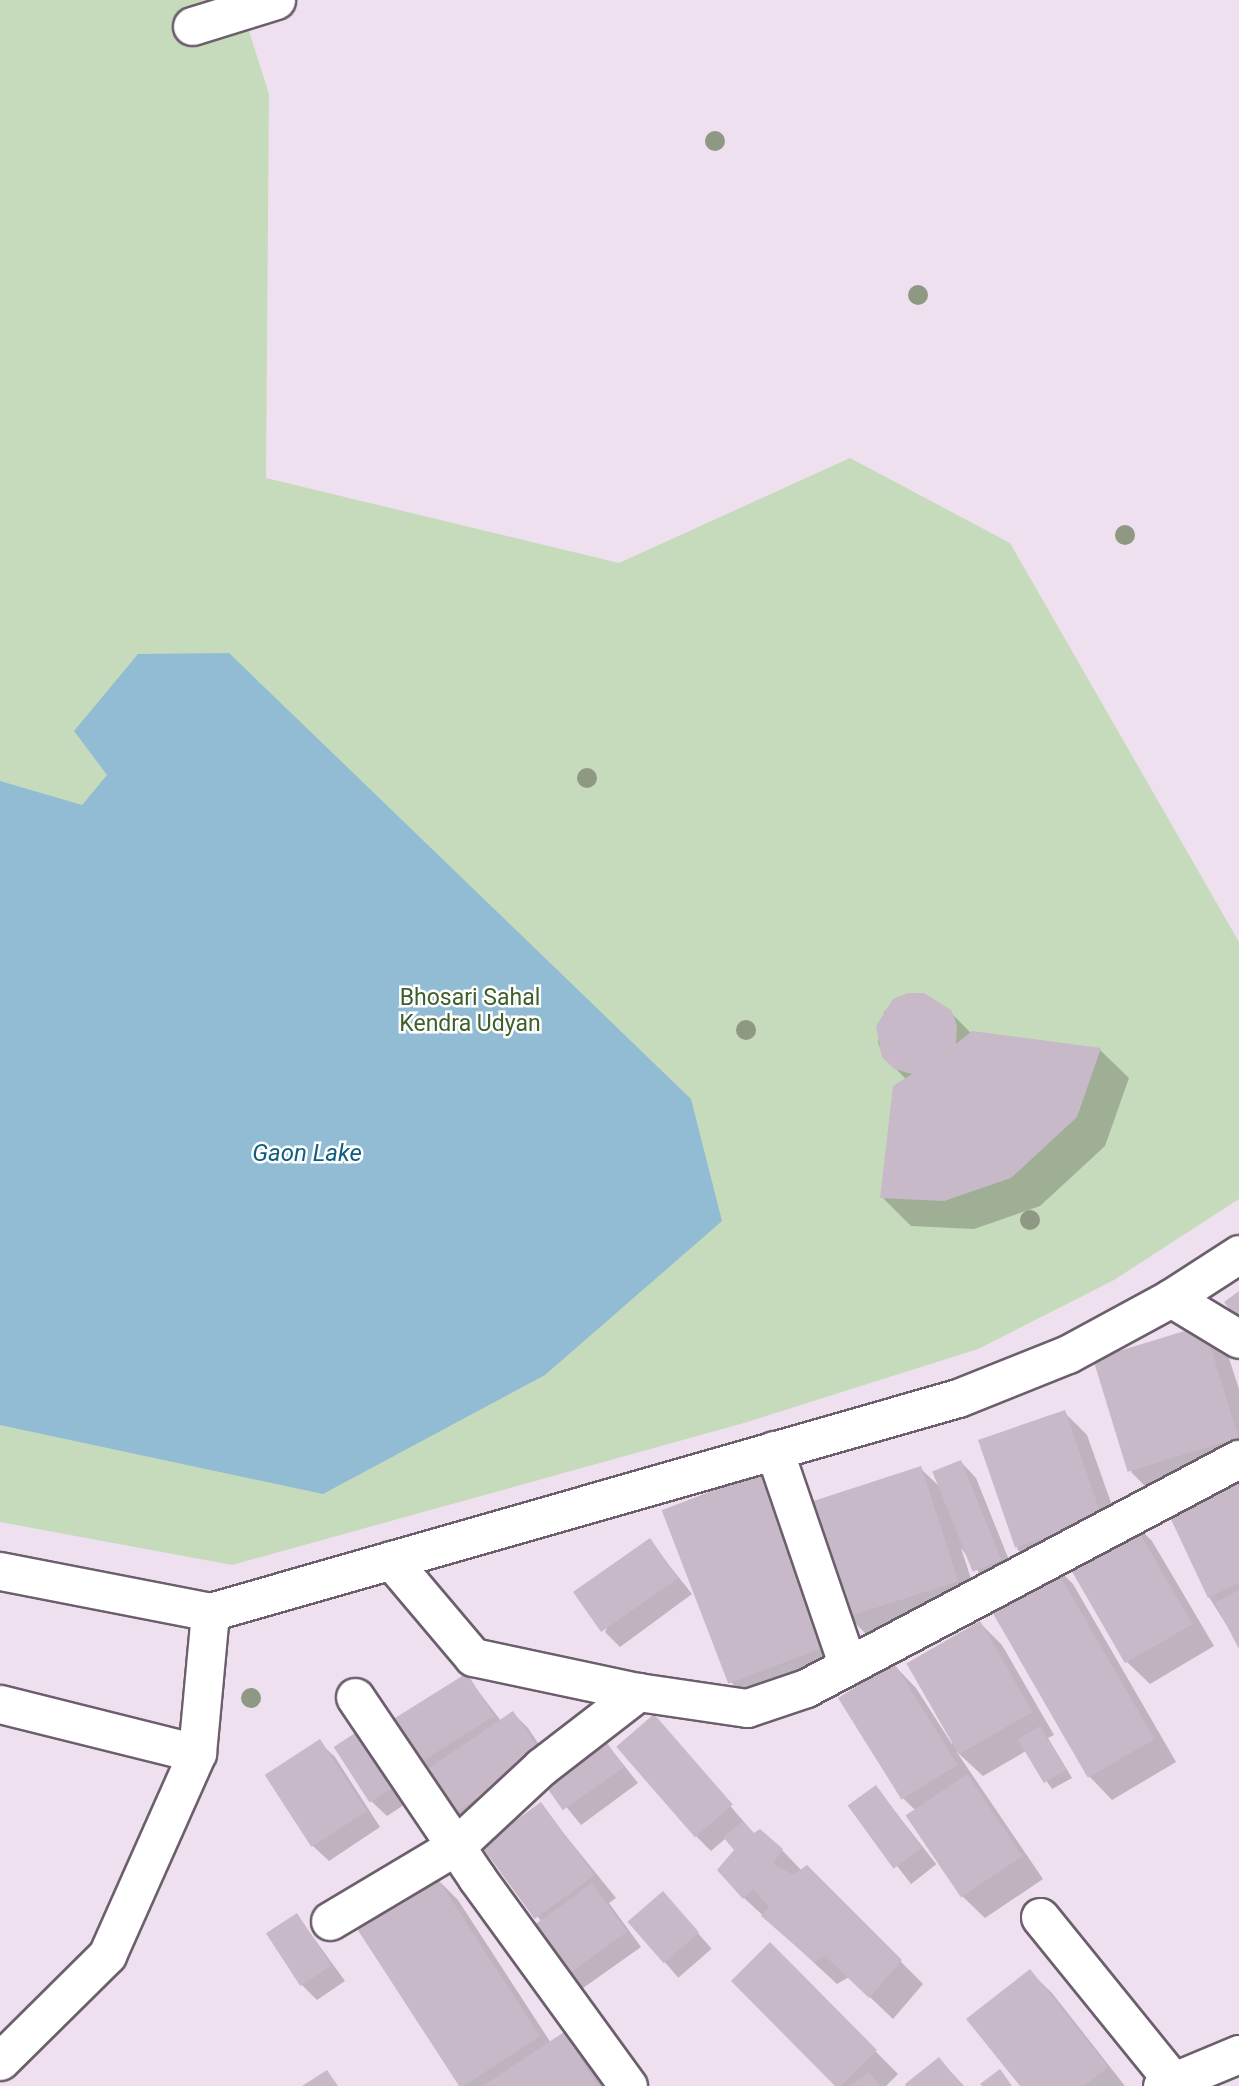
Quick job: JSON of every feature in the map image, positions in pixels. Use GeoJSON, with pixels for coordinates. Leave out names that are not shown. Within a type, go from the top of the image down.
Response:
{"type":"FeatureCollection","features":[{"type":"Feature","properties":{"kind":"street"},"geometry":{"type":"LineString","coordinates":[[191,26],[276,0]]}},
{"type":"Feature","properties":{"kind":"street"},"geometry":{"type":"LineString","coordinates":[[0,1571],[210,1612],[958,1398],[1068,1354],[1171,1298],[1239,1254]]}},
{"type":"Feature","properties":{"kind":"street"},"geometry":{"type":"LineString","coordinates":[[1171,1298],[1239,1339]]}},
{"type":"Feature","properties":{"kind":"street"},"geometry":{"type":"LineString","coordinates":[[774,1450],[848,1666]]}},
{"type":"Feature","properties":{"kind":"street"},"geometry":{"type":"LineString","coordinates":[[391,1560],[473,1657],[708,1706],[747,1708],[806,1688],[1239,1459]]}},
{"type":"Feature","properties":{"kind":"street"},"geometry":{"type":"LineString","coordinates":[[0,2061],[107,1955],[197,1753],[210,1612]]}},
{"type":"Feature","properties":{"kind":"street"},"geometry":{"type":"LineString","coordinates":[[330,1921],[456,1846],[541,1767],[638,1692]]}},
{"type":"Feature","properties":{"kind":"street"},"geometry":{"type":"LineString","coordinates":[[355,1697],[456,1846],[628,2086]]}},
{"type":"Feature","properties":{"kind":"street"},"geometry":{"type":"LineString","coordinates":[[0,1704],[197,1753]]}},
{"type":"Feature","properties":{"kind":"street"},"geometry":{"type":"LineString","coordinates":[[1040,1917],[1167,2083],[1239,2054]]}},
{"type":"Feature","properties":{"kind":"green space","name":"Bhosari Sahal Kendra Udyan"},"geometry":{"type":"Polygon","coordinates":[[[0,0],[239,0],[269,94],[266,478],[619,563],[850,458],[1010,543],[1239,942],[1239,1199],[1114,1280],[978,1349],[744,1423],[232,1565],[0,1522],[0,0]]]}},
{"type":"Feature","properties":{"kind":"water","name":"Gaon Lake"},"geometry":{"type":"Polygon","coordinates":[[[229,653],[691,1099],[722,1221],[545,1375],[323,1494],[0,1425],[0,781],[82,805],[107,775],[74,731],[138,654],[229,653]]]}},
{"type":"Feature","properties":{"kind":"building"},"geometry":{"type":"Polygon","coordinates":[[[908,993],[924,993],[951,1010],[957,1025],[956,1044],[972,1031],[1101,1048],[1077,1117],[1011,1178],[944,1201],[880,1198],[893,1086],[912,1074],[894,1069],[882,1057],[876,1026],[893,999],[908,993]]]}},
{"type":"Feature","properties":{"kind":"building"},"geometry":{"type":"Polygon","coordinates":[[[1239,1291],[1239,1322],[1224,1302],[1239,1291]]]}},
{"type":"Feature","properties":{"kind":"building"},"geometry":{"type":"Polygon","coordinates":[[[1204,1325],[1238,1438],[1128,1472],[1093,1359],[1204,1325]]]}},
{"type":"Feature","properties":{"kind":"building"},"geometry":{"type":"Polygon","coordinates":[[[1065,1410],[1102,1518],[1015,1548],[978,1440],[1065,1410]]]}},
{"type":"Feature","properties":{"kind":"building"},"geometry":{"type":"Polygon","coordinates":[[[961,1460],[1001,1560],[973,1572],[932,1472],[961,1460]]]}},
{"type":"Feature","properties":{"kind":"building"},"geometry":{"type":"Polygon","coordinates":[[[921,1466],[958,1581],[847,1617],[810,1502],[921,1466]]]}},
{"type":"Feature","properties":{"kind":"building"},"geometry":{"type":"Polygon","coordinates":[[[769,1469],[836,1643],[728,1684],[662,1510],[769,1469]]]}},
{"type":"Feature","properties":{"kind":"building"},"geometry":{"type":"Polygon","coordinates":[[[1239,1479],[1239,1583],[1208,1598],[1168,1513],[1239,1479]]]}},
{"type":"Feature","properties":{"kind":"building"},"geometry":{"type":"Polygon","coordinates":[[[1130,1516],[1192,1624],[1125,1663],[1062,1555],[1130,1516]]]}},
{"type":"Feature","properties":{"kind":"building"},"geometry":{"type":"Polygon","coordinates":[[[650,1538],[678,1578],[601,1632],[573,1592],[650,1538]]]}},
{"type":"Feature","properties":{"kind":"building"},"geometry":{"type":"Polygon","coordinates":[[[1051,1560],[1154,1739],[1088,1778],[984,1598],[1051,1560]]]}},
{"type":"Feature","properties":{"kind":"building"},"geometry":{"type":"Polygon","coordinates":[[[1239,1590],[1239,1649],[1215,1603],[1239,1590]]]}},
{"type":"Feature","properties":{"kind":"building"},"geometry":{"type":"Polygon","coordinates":[[[980,1621],[1032,1712],[959,1754],[906,1664],[980,1621]]]}},
{"type":"Feature","properties":{"kind":"building"},"geometry":{"type":"Polygon","coordinates":[[[894,1663],[958,1765],[902,1800],[838,1698],[894,1663]]]}},
{"type":"Feature","properties":{"kind":"building"},"geometry":{"type":"Polygon","coordinates":[[[467,1673],[494,1716],[410,1769],[383,1725],[467,1673]]]}},
{"type":"Feature","properties":{"kind":"building"},"geometry":{"type":"Polygon","coordinates":[[[513,1711],[542,1754],[453,1815],[423,1771],[513,1711]]]}},
{"type":"Feature","properties":{"kind":"building"},"geometry":{"type":"Polygon","coordinates":[[[654,1714],[733,1805],[695,1837],[616,1747],[654,1714]]]}},
{"type":"Feature","properties":{"kind":"building"},"geometry":{"type":"Polygon","coordinates":[[[1040,1726],[1066,1770],[1044,1783],[1018,1739],[1040,1726]]]}},
{"type":"Feature","properties":{"kind":"building"},"geometry":{"type":"Polygon","coordinates":[[[363,1728],[399,1783],[370,1802],[334,1747],[363,1728]]]}},
{"type":"Feature","properties":{"kind":"building"},"geometry":{"type":"Polygon","coordinates":[[[603,1737],[624,1767],[563,1810],[542,1780],[603,1737]]]}},
{"type":"Feature","properties":{"kind":"building"},"geometry":{"type":"Polygon","coordinates":[[[320,1739],[367,1811],[311,1847],[265,1775],[320,1739]]]}},
{"type":"Feature","properties":{"kind":"building"},"geometry":{"type":"Polygon","coordinates":[[[967,1774],[1022,1856],[961,1897],[906,1815],[967,1774]]]}},
{"type":"Feature","properties":{"kind":"building"},"geometry":{"type":"Polygon","coordinates":[[[876,1785],[922,1848],[894,1869],[848,1806],[876,1785]]]}},
{"type":"Feature","properties":{"kind":"building"},"geometry":{"type":"Polygon","coordinates":[[[541,1802],[594,1876],[535,1919],[481,1845],[541,1802]]]}},
{"type":"Feature","properties":{"kind":"building"},"geometry":{"type":"Polygon","coordinates":[[[743,1821],[754,1833],[760,1829],[783,1849],[773,1863],[793,1875],[807,1865],[902,1960],[869,1998],[825,1956],[814,1962],[761,1916],[769,1907],[753,1889],[743,1899],[717,1870],[734,1850],[723,1837],[743,1821]]]}},
{"type":"Feature","properties":{"kind":"building"},"geometry":{"type":"Polygon","coordinates":[[[436,1876],[540,2036],[463,2086],[459,2086],[356,1928],[436,1876]]]}},
{"type":"Feature","properties":{"kind":"building"},"geometry":{"type":"Polygon","coordinates":[[[592,1883],[627,1932],[561,1980],[526,1931],[592,1883]]]}},
{"type":"Feature","properties":{"kind":"building"},"geometry":{"type":"Polygon","coordinates":[[[663,1891],[699,1933],[664,1963],[628,1922],[663,1891]]]}},
{"type":"Feature","properties":{"kind":"building"},"geometry":{"type":"Polygon","coordinates":[[[297,1913],[331,1966],[300,1986],[266,1933],[297,1913]]]}},
{"type":"Feature","properties":{"kind":"building"},"geometry":{"type":"Polygon","coordinates":[[[770,1942],[877,2050],[841,2086],[835,2086],[731,1981],[770,1942]]]}},
{"type":"Feature","properties":{"kind":"building"},"geometry":{"type":"Polygon","coordinates":[[[1030,1969],[1108,2067],[1084,2086],[1020,2086],[966,2019],[1030,1969]]]}},
{"type":"Feature","properties":{"kind":"building"},"geometry":{"type":"Polygon","coordinates":[[[564,2032],[598,2086],[483,2086],[564,2032]]]}},
{"type":"Feature","properties":{"kind":"building"},"geometry":{"type":"Polygon","coordinates":[[[939,2057],[962,2086],[906,2086],[905,2084],[939,2057]]]}},
{"type":"Feature","properties":{"kind":"building"},"geometry":{"type":"Polygon","coordinates":[[[1000,2069],[1012,2086],[980,2084],[1000,2069]]]}},
{"type":"Feature","properties":{"kind":"building"},"geometry":{"type":"Polygon","coordinates":[[[327,2070],[338,2086],[302,2086],[327,2070]]]}},
{"type":"Feature","properties":{"kind":"building"},"geometry":{"type":"Polygon","coordinates":[[[869,2072],[880,2086],[850,2086],[869,2072]]]}}]}
